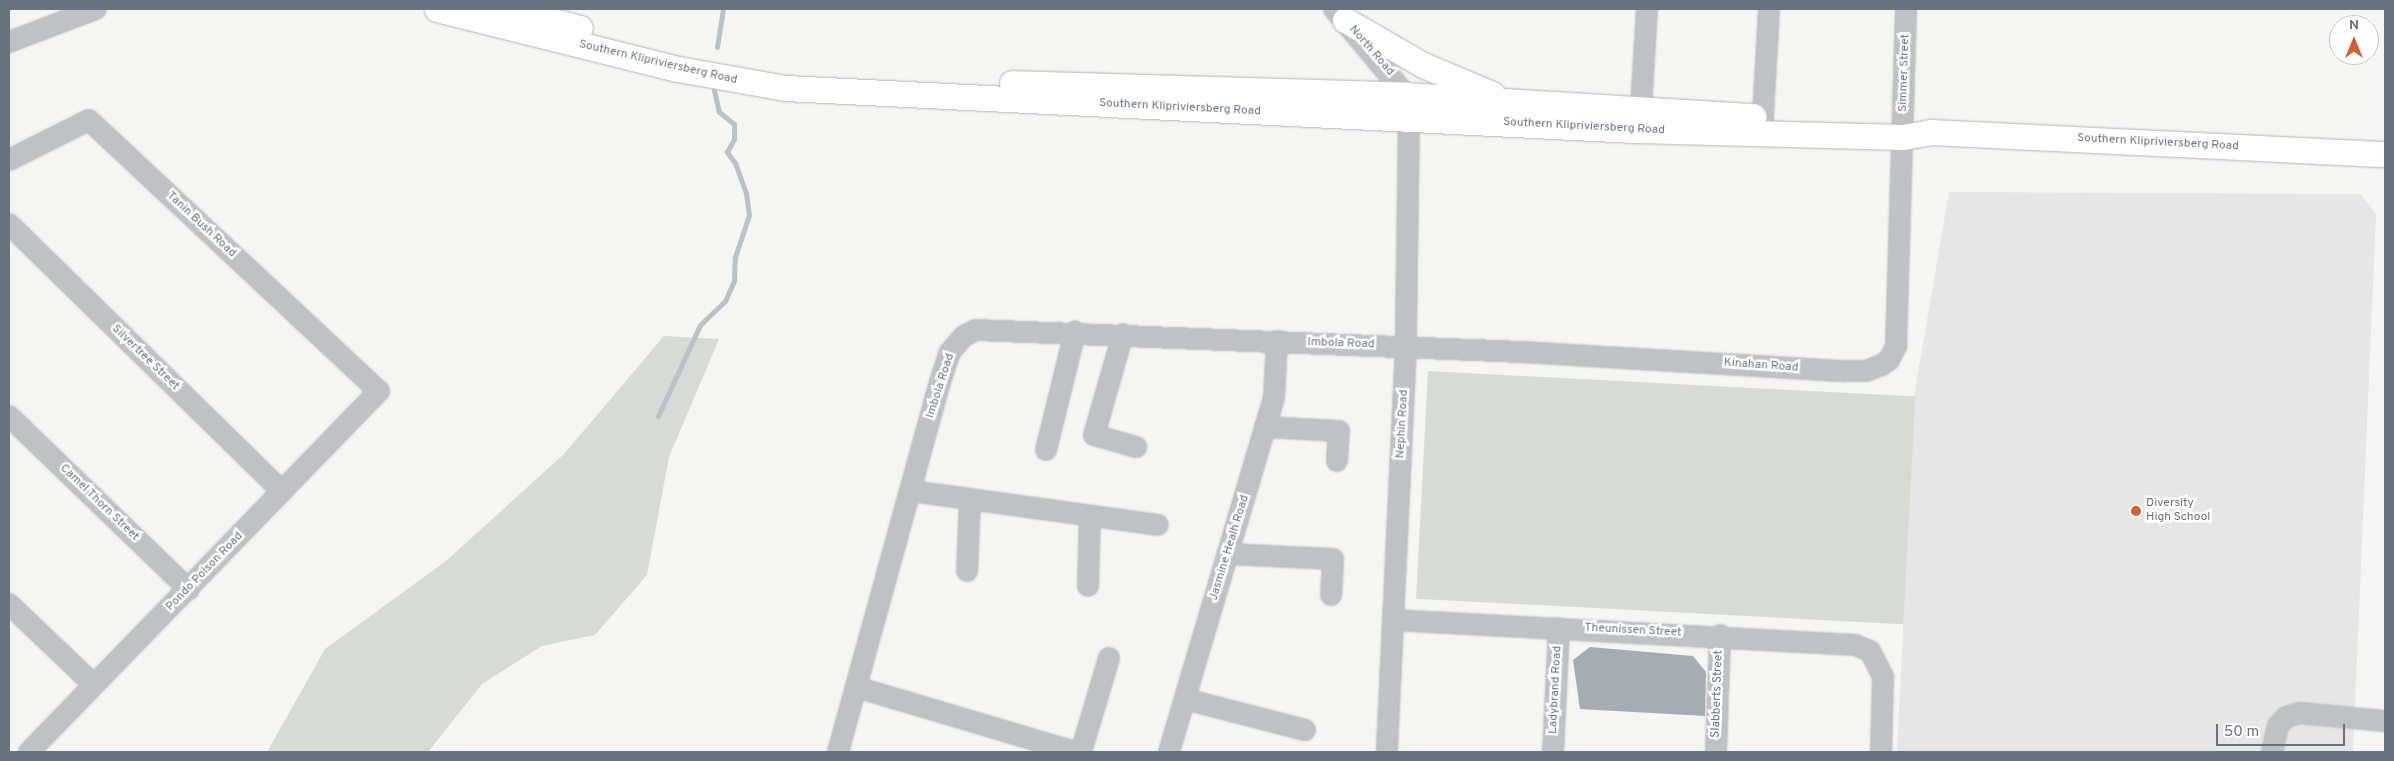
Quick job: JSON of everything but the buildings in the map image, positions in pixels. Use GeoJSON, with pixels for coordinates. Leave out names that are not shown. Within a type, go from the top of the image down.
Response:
{"type":"FeatureCollection","features":[{"type":"Feature","properties":{"kind":"main road","name":"Southern Klipriviersberg Road"},"geometry":{"type":"LineString","coordinates":[[437,9],[732,81],[785,88],[1125,95],[1408,106],[1636,130],[1762,124],[1903,129],[1931,132],[2385,154]]}},
{"type":"Feature","properties":{"kind":"main road","name":"Southern Klipriviersberg Road"},"geometry":{"type":"LineString","coordinates":[[503,9],[705,61],[770,73],[1125,95]]}},
{"type":"Feature","properties":{"kind":"main road"},"geometry":{"type":"LineString","coordinates":[[1340,15],[1450,79],[1503,98],[1526,102]]}},
{"type":"Feature","properties":{"kind":"main road","name":"Southern Klipriviersberg Road"},"geometry":{"type":"LineString","coordinates":[[1408,106],[1526,102],[1641,109],[1762,124]]}},
{"type":"Feature","properties":{"kind":"street"},"geometry":{"type":"LineString","coordinates":[[9,42],[96,9]]}},
{"type":"Feature","properties":{"kind":"street"},"geometry":{"type":"LineString","coordinates":[[1641,109],[1647,9]]}},
{"type":"Feature","properties":{"kind":"street"},"geometry":{"type":"LineString","coordinates":[[1762,124],[1769,9]]}},
{"type":"Feature","properties":{"kind":"street","name":"Simmer Street"},"geometry":{"type":"LineString","coordinates":[[1903,129],[1906,9]]}},
{"type":"Feature","properties":{"kind":"street","name":"North Road"},"geometry":{"type":"LineString","coordinates":[[1340,15],[1408,106]]}},
{"type":"Feature","properties":{"kind":"street","name":"Nephin Road"},"geometry":{"type":"LineString","coordinates":[[1388,752],[1406,346],[1408,106]]}},
{"type":"Feature","properties":{"kind":"street","name":"Tanin Bush Road"},"geometry":{"type":"LineString","coordinates":[[9,160],[89,120],[379,391]]}},
{"type":"Feature","properties":{"kind":"street","name":"Kinahan Road"},"geometry":{"type":"LineString","coordinates":[[1406,346],[1844,371],[1874,369],[1889,360],[1896,346],[1903,129]]}},
{"type":"Feature","properties":{"kind":"street","name":"Silvertree Street"},"geometry":{"type":"LineString","coordinates":[[9,224],[282,491]]}},
{"type":"Feature","properties":{"kind":"street","name":"Imbola Road"},"geometry":{"type":"LineString","coordinates":[[838,752],[950,352],[964,336],[987,328],[1406,346]]}},
{"type":"Feature","properties":{"kind":"street"},"geometry":{"type":"LineString","coordinates":[[1046,450],[1075,332]]}},
{"type":"Feature","properties":{"kind":"street"},"geometry":{"type":"LineString","coordinates":[[1123,334],[1094,436],[1136,447]]}},
{"type":"Feature","properties":{"kind":"street","name":"Jasmine Healh Road"},"geometry":{"type":"LineString","coordinates":[[1169,752],[1274,397],[1277,341]]}},
{"type":"Feature","properties":{"kind":"street","name":"Pondo Poison Road"},"geometry":{"type":"LineString","coordinates":[[29,752],[93,684],[189,590],[379,391]]}},
{"type":"Feature","properties":{"kind":"street","name":"Camel Thorn Street"},"geometry":{"type":"LineString","coordinates":[[9,416],[189,590]]}},
{"type":"Feature","properties":{"kind":"street"},"geometry":{"type":"LineString","coordinates":[[1265,427],[1339,431],[1337,461]]}},
{"type":"Feature","properties":{"kind":"street"},"geometry":{"type":"LineString","coordinates":[[911,491],[1158,525]]}},
{"type":"Feature","properties":{"kind":"street"},"geometry":{"type":"LineString","coordinates":[[966,571],[970,499]]}},
{"type":"Feature","properties":{"kind":"street"},"geometry":{"type":"LineString","coordinates":[[1088,586],[1090,516]]}},
{"type":"Feature","properties":{"kind":"street"},"geometry":{"type":"LineString","coordinates":[[1228,554],[1333,559],[1331,595]]}},
{"type":"Feature","properties":{"kind":"street"},"geometry":{"type":"LineString","coordinates":[[9,604],[93,684]]}},
{"type":"Feature","properties":{"kind":"street","name":"Theunissen Street"},"geometry":{"type":"LineString","coordinates":[[1393,620],[1720,635],[1835,642],[1855,645],[1870,651],[1881,667],[1884,686],[1881,752]]}},
{"type":"Feature","properties":{"kind":"street","name":"Ladybrand Road"},"geometry":{"type":"LineString","coordinates":[[1553,752],[1558,628]]}},
{"type":"Feature","properties":{"kind":"street","name":"Slabberts Street"},"geometry":{"type":"LineString","coordinates":[[1716,752],[1720,635]]}},
{"type":"Feature","properties":{"kind":"street"},"geometry":{"type":"LineString","coordinates":[[1081,752],[1109,658]]}},
{"type":"Feature","properties":{"kind":"street"},"geometry":{"type":"LineString","coordinates":[[856,687],[1076,752]]}},
{"type":"Feature","properties":{"kind":"street"},"geometry":{"type":"LineString","coordinates":[[1185,699],[1305,730]]}},
{"type":"Feature","properties":{"kind":"street"},"geometry":{"type":"LineString","coordinates":[[2272,752],[2278,726],[2286,718],[2300,713],[2385,721]]}},
{"type":"Feature","properties":{"kind":"shaded area","name":"Diversity High School"},"geometry":{"type":"Polygon","coordinates":[[[1949,192],[2361,194],[2376,214],[2353,752],[1897,752],[1915,390],[1949,192]]]}},
{"type":"Feature","properties":{"kind":"shaded area"},"geometry":{"type":"Polygon","coordinates":[[[664,336],[719,339],[669,457],[647,575],[595,635],[542,646],[482,684],[428,752],[267,752],[325,649],[446,561],[564,454],[664,336]]]}},
{"type":"Feature","properties":{"kind":"shaded area"},"geometry":{"type":"Polygon","coordinates":[[[1428,371],[1915,397],[1903,624],[1416,599],[1428,371]]]}},
{"type":"Feature","properties":{"kind":"waterway"},"geometry":{"type":"LineString","coordinates":[[717,47],[723,9]]}},
{"type":"Feature","properties":{"kind":"waterway"},"geometry":{"type":"LineString","coordinates":[[658,416],[700,325],[725,301],[734,281],[735,257],[749,215],[746,193],[735,163],[727,152],[734,139],[734,124],[719,112],[714,91]]}},
{"type":"Feature","properties":{"kind":"place","name":"Diversity High School"},"geometry":{"type":"Point","coordinates":[2136,511]}}]}
